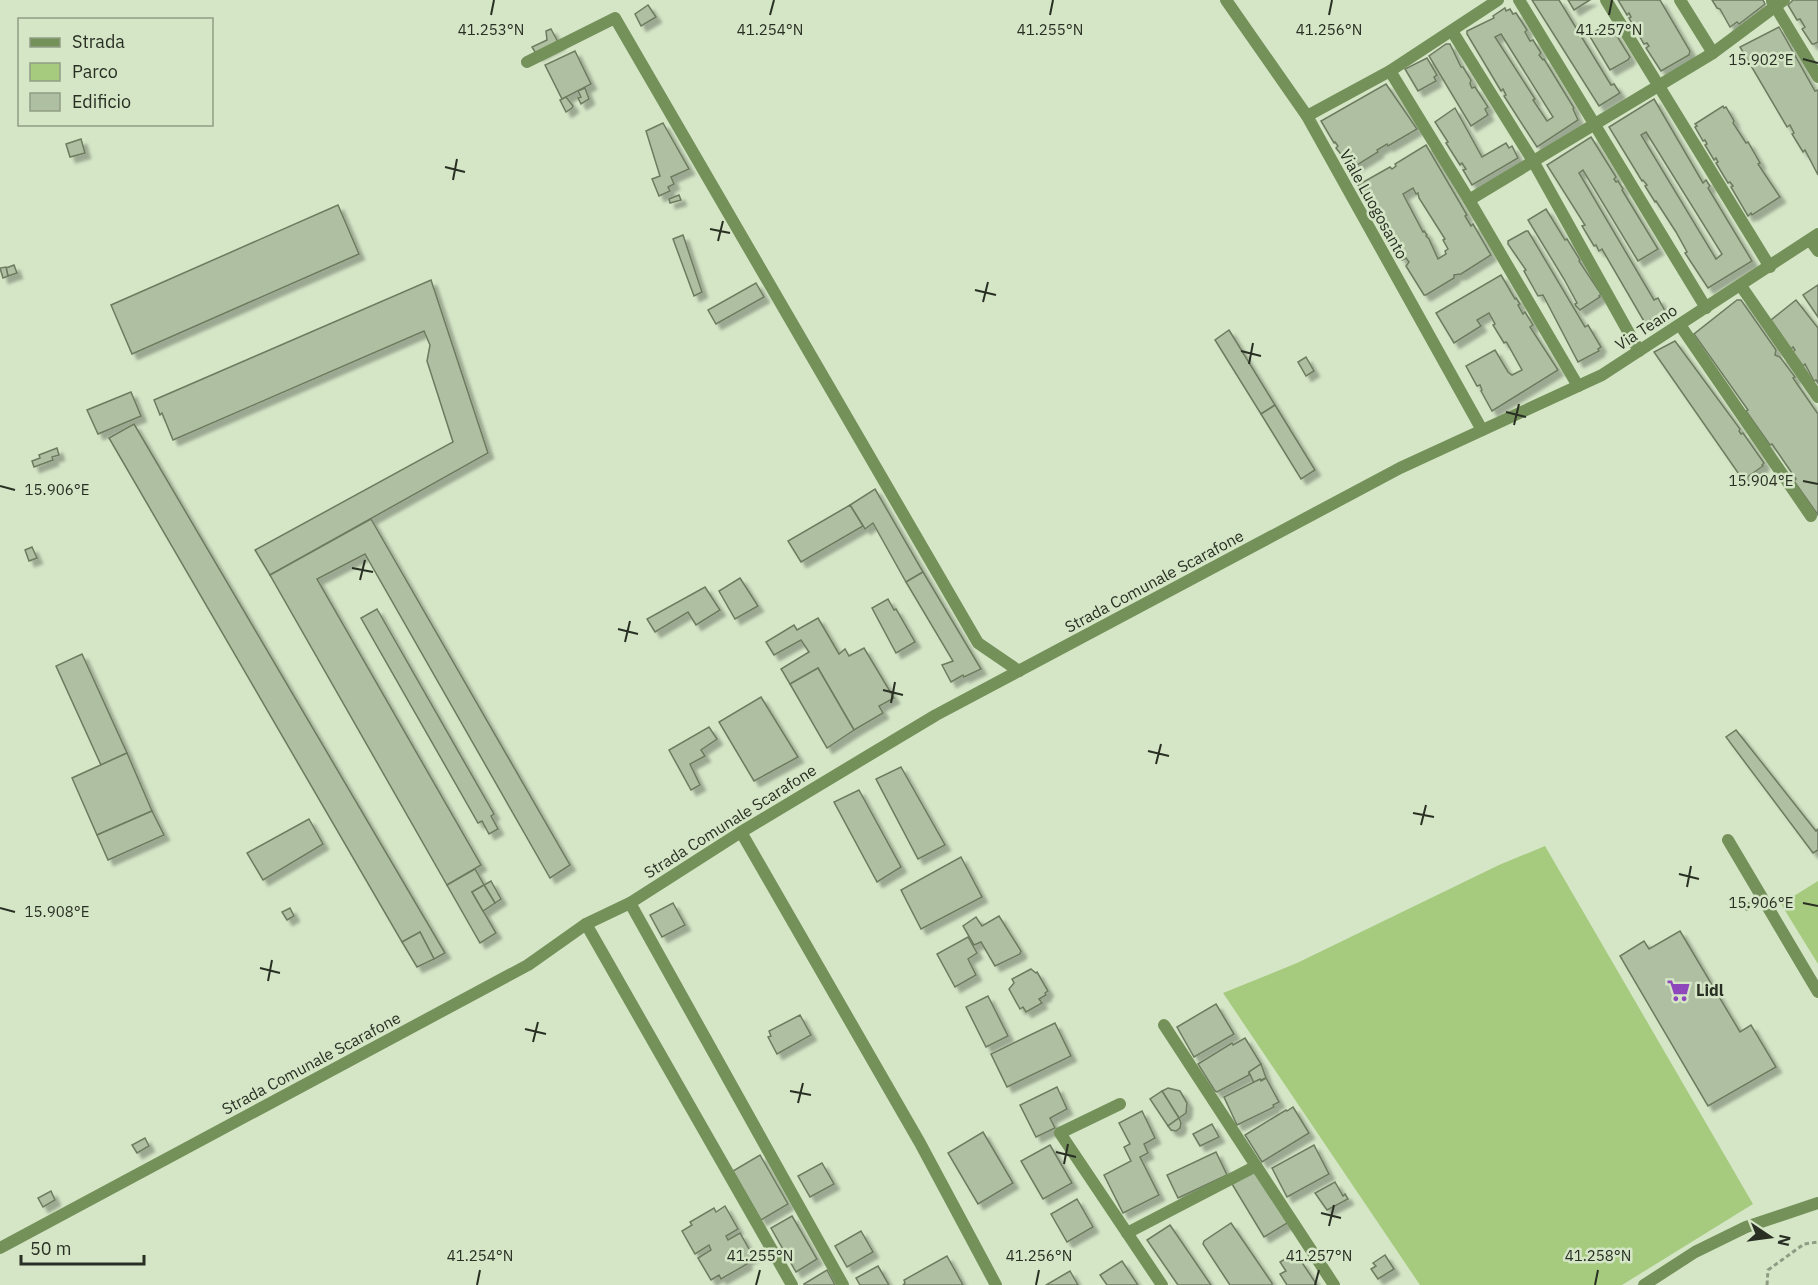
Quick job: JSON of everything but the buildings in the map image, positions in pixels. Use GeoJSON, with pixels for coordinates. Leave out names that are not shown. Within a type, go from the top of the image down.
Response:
{"type":"FeatureCollection","features":[{"type":"Feature","properties":{"kind":"street","name":"Viale Luogosanto"},"geometry":{"type":"LineString","coordinates":[[1226,0],[1307,116],[1482,430]]}},
{"type":"Feature","properties":{"kind":"street"},"geometry":{"type":"LineString","coordinates":[[1307,116],[1390,70],[1498,0]]}},
{"type":"Feature","properties":{"kind":"street"},"geometry":{"type":"LineString","coordinates":[[1519,0],[1706,308]]}},
{"type":"Feature","properties":{"kind":"street"},"geometry":{"type":"LineString","coordinates":[[1606,0],[1770,267]]}},
{"type":"Feature","properties":{"kind":"street"},"geometry":{"type":"LineString","coordinates":[[1680,0],[1713,53]]}},
{"type":"Feature","properties":{"kind":"street"},"geometry":{"type":"LineString","coordinates":[[1469,200],[1713,53],[1777,2],[1818,77]]}},
{"type":"Feature","properties":{"kind":"street"},"geometry":{"type":"LineString","coordinates":[[527,62],[615,18],[978,643],[1019,671]]}},
{"type":"Feature","properties":{"kind":"street"},"geometry":{"type":"LineString","coordinates":[[1452,31],[1533,161],[1639,351]]}},
{"type":"Feature","properties":{"kind":"street"},"geometry":{"type":"LineString","coordinates":[[1807,59],[1818,51]]}},
{"type":"Feature","properties":{"kind":"street"},"geometry":{"type":"LineString","coordinates":[[1390,70],[1578,386]]}},
{"type":"Feature","properties":{"kind":"street"},"geometry":{"type":"LineString","coordinates":[[1814,237],[1818,251]]}},
{"type":"Feature","properties":{"kind":"street","name":"Via Teano"},"geometry":{"type":"LineString","coordinates":[[1482,430],[1602,375],[1814,237]]}},
{"type":"Feature","properties":{"kind":"street"},"geometry":{"type":"LineString","coordinates":[[1741,286],[1818,398]]}},
{"type":"Feature","properties":{"kind":"street"},"geometry":{"type":"LineString","coordinates":[[1680,325],[1811,516]]}},
{"type":"Feature","properties":{"kind":"street","name":"Strada Comunale Scarafone"},"geometry":{"type":"LineString","coordinates":[[0,1248],[528,965],[586,924],[630,903],[741,832],[936,716],[1400,468],[1482,430]]}},
{"type":"Feature","properties":{"kind":"street"},"geometry":{"type":"LineString","coordinates":[[741,832],[920,1143],[996,1285]]}},
{"type":"Feature","properties":{"kind":"street"},"geometry":{"type":"LineString","coordinates":[[1728,840],[1818,992]]}},
{"type":"Feature","properties":{"kind":"street"},"geometry":{"type":"LineString","coordinates":[[630,903],[843,1285]]}},
{"type":"Feature","properties":{"kind":"street"},"geometry":{"type":"LineString","coordinates":[[586,924],[792,1285]]}},
{"type":"Feature","properties":{"kind":"street"},"geometry":{"type":"LineString","coordinates":[[1164,1025],[1334,1285]]}},
{"type":"Feature","properties":{"kind":"street"},"geometry":{"type":"LineString","coordinates":[[1120,1104],[1060,1132],[1162,1285]]}},
{"type":"Feature","properties":{"kind":"street"},"geometry":{"type":"LineString","coordinates":[[1127,1233],[1256,1166]]}},
{"type":"Feature","properties":{"kind":"street"},"geometry":{"type":"LineString","coordinates":[[1644,1285],[1695,1252],[1746,1227],[1818,1203]]}},
{"type":"Feature","properties":{"kind":"lane"},"geometry":{"type":"LineString","coordinates":[[1747,907],[1762,898]]}},
{"type":"Feature","properties":{"kind":"path"},"geometry":{"type":"LineString","coordinates":[[1767,1285],[1768,1270],[1804,1244],[1818,1242]]}},
{"type":"Feature","properties":{"kind":"green space"},"geometry":{"type":"Polygon","coordinates":[[[1545,846],[1753,1204],[1622,1285],[1420,1285],[1223,993],[1297,963],[1499,865],[1545,846]]]}},
{"type":"Feature","properties":{"kind":"green space"},"geometry":{"type":"Polygon","coordinates":[[[1818,881],[1818,964],[1781,904],[1818,881]]]}},
{"type":"Feature","properties":{"kind":"place","name":"Lidl"},"geometry":{"type":"Point","coordinates":[1678,990]}}]}
